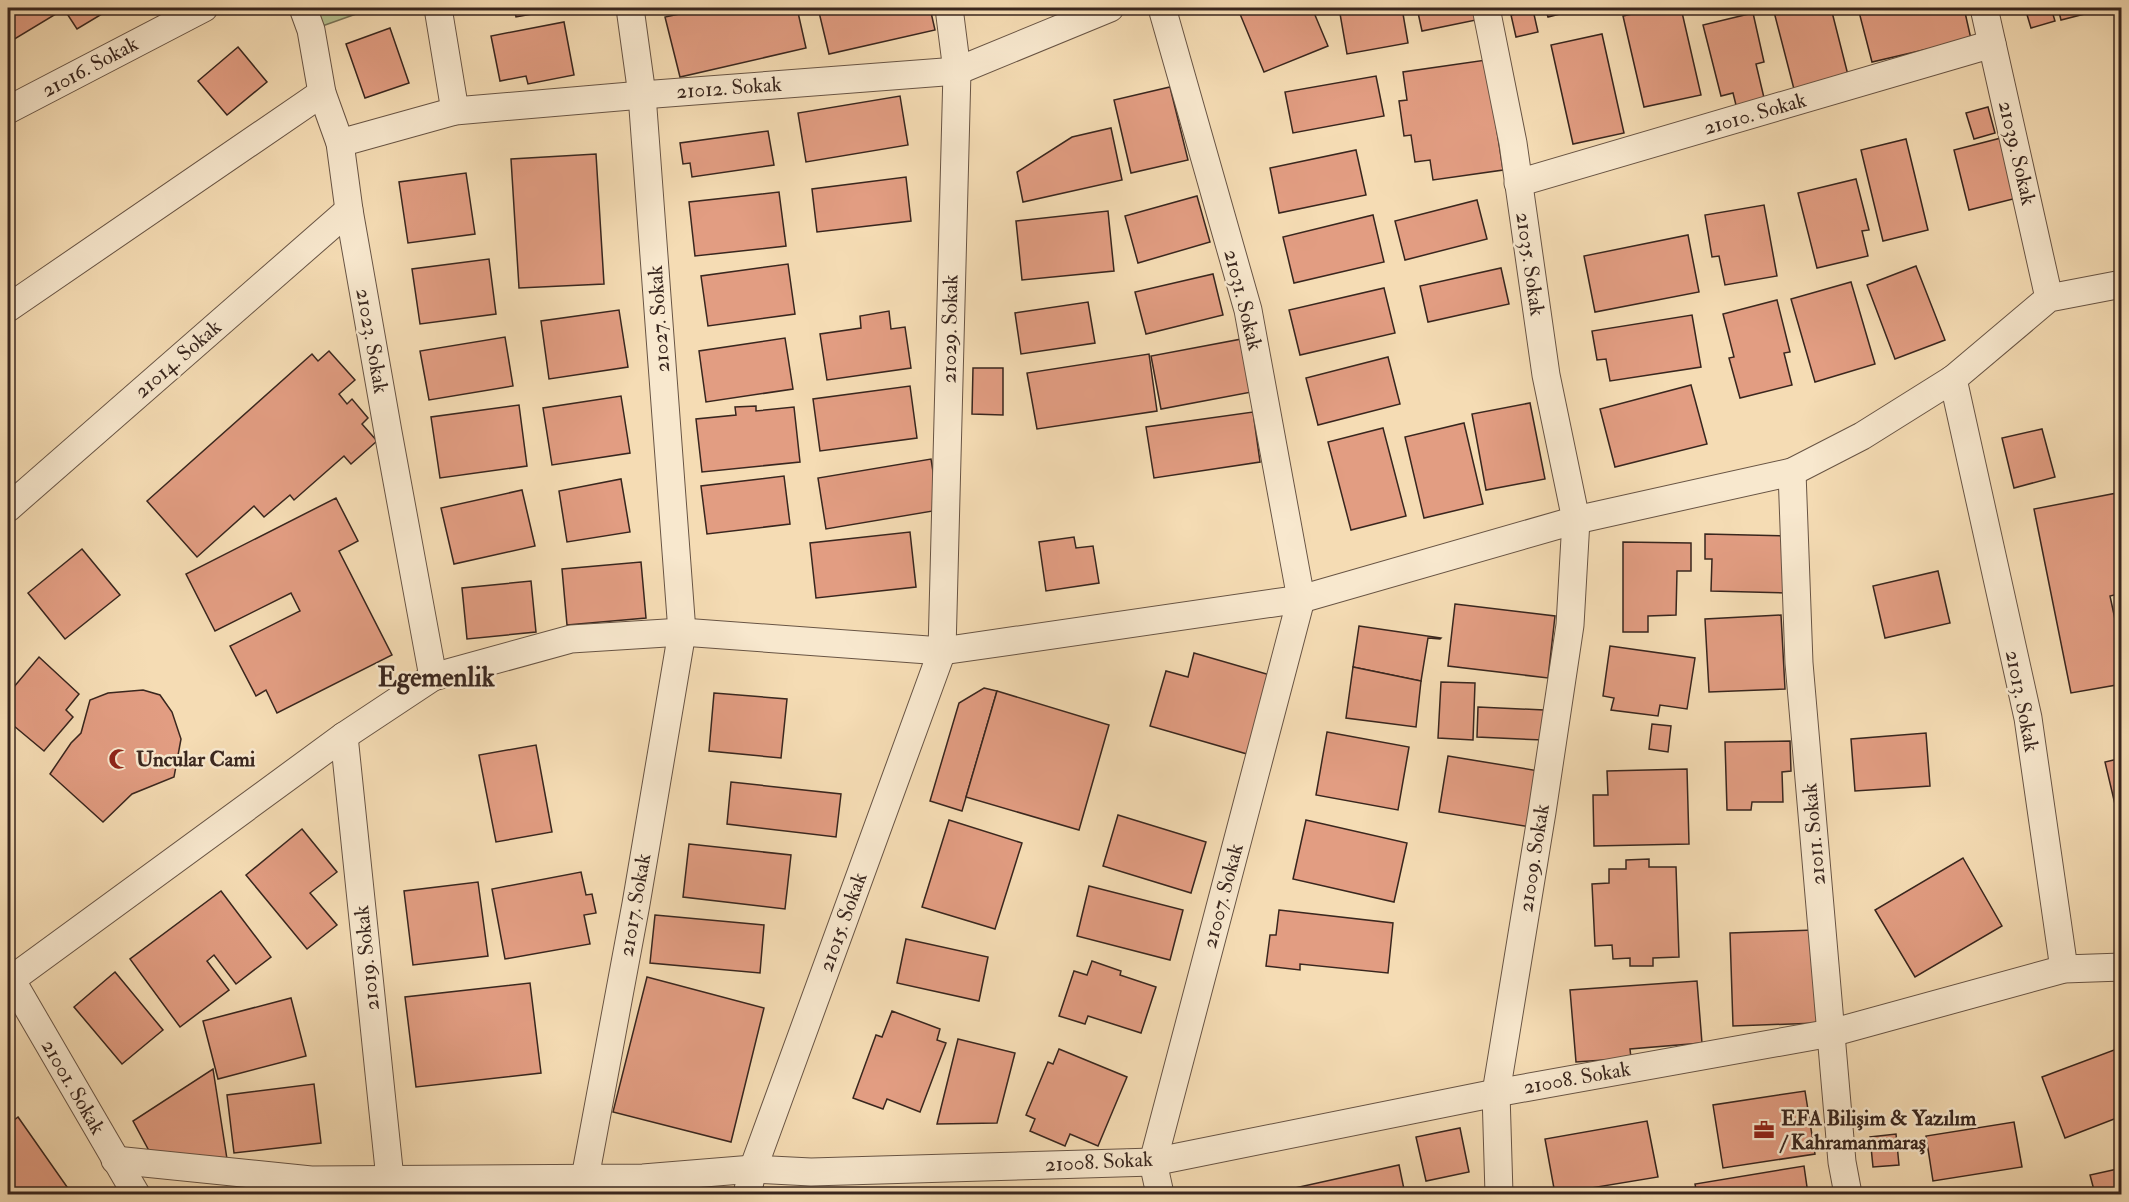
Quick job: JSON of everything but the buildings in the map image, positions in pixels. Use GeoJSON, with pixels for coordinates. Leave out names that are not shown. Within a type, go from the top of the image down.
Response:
{"type":"FeatureCollection","features":[{"type":"Feature","properties":{"kind":"street","name":"21016. Sokak"},"geometry":{"type":"LineString","coordinates":[[8,110],[204,8]]}},
{"type":"Feature","properties":{"kind":"street","name":"21023. Sokak"},"geometry":{"type":"LineString","coordinates":[[303,8],[311,30],[322,93],[340,143],[349,210],[433,677]]}},
{"type":"Feature","properties":{"kind":"street"},"geometry":{"type":"LineString","coordinates":[[438,8],[455,111]]}},
{"type":"Feature","properties":{"kind":"street","name":"21027. Sokak"},"geometry":{"type":"LineString","coordinates":[[630,8],[642,95],[682,632]]}},
{"type":"Feature","properties":{"kind":"street","name":"21029. Sokak"},"geometry":{"type":"LineString","coordinates":[[942,651],[957,71],[949,8]]}},
{"type":"Feature","properties":{"kind":"street","name":"21012. Sokak"},"geometry":{"type":"LineString","coordinates":[[340,143],[455,111],[957,71],[1110,8]]}},
{"type":"Feature","properties":{"kind":"street","name":"21031. Sokak"},"geometry":{"type":"LineString","coordinates":[[1162,8],[1248,310],[1301,599]]}},
{"type":"Feature","properties":{"kind":"street","name":"21035. Sokak"},"geometry":{"type":"LineString","coordinates":[[1486,8],[1513,143],[1546,375],[1576,520]]}},
{"type":"Feature","properties":{"kind":"street","name":"21039. Sokak"},"geometry":{"type":"LineString","coordinates":[[1984,8],[2049,298]]}},
{"type":"Feature","properties":{"kind":"street","name":"21010. Sokak"},"geometry":{"type":"LineString","coordinates":[[1518,183],[1992,44]]}},
{"type":"Feature","properties":{"kind":"street"},"geometry":{"type":"LineString","coordinates":[[8,308],[322,93]]}},
{"type":"Feature","properties":{"kind":"street","name":"21014. Sokak"},"geometry":{"type":"LineString","coordinates":[[8,508],[349,210]]}},
{"type":"Feature","properties":{"kind":"street"},"geometry":{"type":"LineString","coordinates":[[9,978],[344,736],[433,677],[571,639],[682,632],[942,651],[1301,599],[1576,520],[1792,472],[1862,436],[1953,379],[2049,298],[2121,284]]}},
{"type":"Feature","properties":{"kind":"street","name":"21013. Sokak"},"geometry":{"type":"LineString","coordinates":[[1953,379],[2028,718],[2064,969]]}},
{"type":"Feature","properties":{"kind":"street","name":"21011. Sokak"},"geometry":{"type":"LineString","coordinates":[[1792,472],[1799,663],[1842,1161],[1848,1194]]}},
{"type":"Feature","properties":{"kind":"street","name":"21009. Sokak"},"geometry":{"type":"LineString","coordinates":[[1499,1194],[1496,1093],[1570,625],[1576,520]]}},
{"type":"Feature","properties":{"kind":"street","name":"21007. Sokak"},"geometry":{"type":"LineString","coordinates":[[1160,1194],[1153,1162],[1301,599]]}},
{"type":"Feature","properties":{"kind":"street","name":"21017. Sokak"},"geometry":{"type":"LineString","coordinates":[[585,1178],[636,904],[682,632]]}},
{"type":"Feature","properties":{"kind":"street","name":"21015. Sokak"},"geometry":{"type":"LineString","coordinates":[[750,1182],[942,651]]}},
{"type":"Feature","properties":{"kind":"street","name":"21019. Sokak"},"geometry":{"type":"LineString","coordinates":[[344,736],[390,1179]]}},
{"type":"Feature","properties":{"kind":"street"},"geometry":{"type":"LineString","coordinates":[[2064,969],[2121,967]]}},
{"type":"Feature","properties":{"kind":"street","name":"21008. Sokak"},"geometry":{"type":"LineString","coordinates":[[115,1160],[311,1180],[643,1178],[750,1182],[811,1172],[1153,1162],[1496,1093],[1831,1033],[2064,969]]}},
{"type":"Feature","properties":{"kind":"street","name":"21001. Sokak"},"geometry":{"type":"LineString","coordinates":[[9,978],[136,1194]]}},
{"type":"Feature","properties":{"kind":"green space"},"geometry":{"type":"Polygon","coordinates":[[[303,8],[373,8],[311,30],[303,8]]]}},
{"type":"Feature","properties":{"kind":"place","name":"Uncular Cami"},"geometry":{"type":"Point","coordinates":[119,759]}},
{"type":"Feature","properties":{"kind":"place","name":"EFA Bilişim & Yazılım / Kahramanmaraş"},"geometry":{"type":"Point","coordinates":[1764,1130]}},
{"type":"Feature","properties":{"kind":"district","name":"Egemenlik"},"geometry":{"type":"Point","coordinates":[436,677]}}]}
